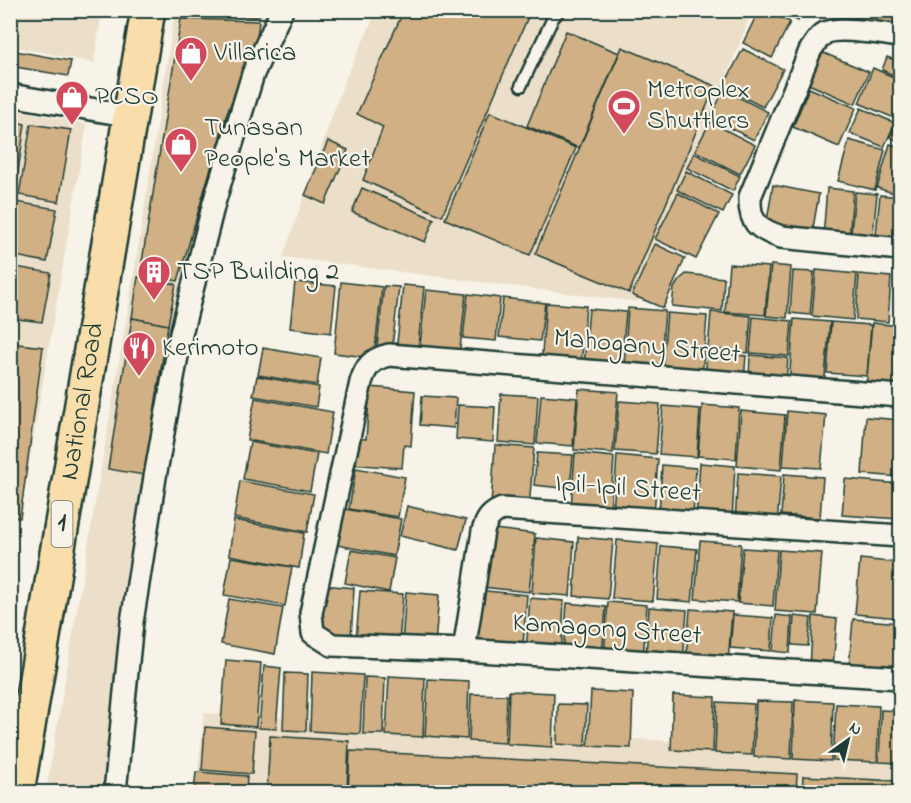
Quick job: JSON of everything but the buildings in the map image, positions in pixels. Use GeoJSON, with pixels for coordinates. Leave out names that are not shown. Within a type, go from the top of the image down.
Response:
{"type":"FeatureCollection","features":[{"type":"Feature","properties":{"kind":"highway","name":"National Road"},"geometry":{"type":"LineString","coordinates":[[16,792],[17,753],[148,10]]}},
{"type":"Feature","properties":{"kind":"street"},"geometry":{"type":"LineString","coordinates":[[115,792],[132,622],[154,477],[181,334],[214,203],[253,74],[282,10]]}},
{"type":"Feature","properties":{"kind":"street"},"geometry":{"type":"LineString","coordinates":[[900,36],[837,30],[825,33],[817,40],[810,51],[750,197],[750,211],[755,224],[781,237],[900,249]]}},
{"type":"Feature","properties":{"kind":"street"},"geometry":{"type":"LineString","coordinates":[[10,95],[131,116]]}},
{"type":"Feature","properties":{"kind":"street","name":"Mahogany Street"},"geometry":{"type":"LineString","coordinates":[[313,633],[312,613],[361,382],[370,362],[389,355],[900,396]]}},
{"type":"Feature","properties":{"kind":"street","name":"Ipil-Ipil Street"},"geometry":{"type":"LineString","coordinates":[[464,650],[483,531],[492,513],[502,509],[900,536]]}},
{"type":"Feature","properties":{"kind":"street","name":"Kamagong Street"},"geometry":{"type":"LineString","coordinates":[[313,633],[332,645],[464,650],[900,678]]}},
{"type":"Feature","properties":{"kind":"lane"},"geometry":{"type":"LineString","coordinates":[[521,86],[553,18],[560,10]]}},
{"type":"Feature","properties":{"kind":"shaded area"},"geometry":{"type":"Polygon","coordinates":[[[11,10],[102,11],[94,63],[11,46],[11,10]]]}},
{"type":"Feature","properties":{"kind":"shaded area"},"geometry":{"type":"Polygon","coordinates":[[[175,11],[270,11],[228,115],[182,284],[122,605],[102,792],[46,792],[134,274],[175,11]]]}},
{"type":"Feature","properties":{"kind":"shaded area"},"geometry":{"type":"Polygon","coordinates":[[[377,11],[752,11],[638,302],[283,257],[344,82],[377,11]]]}},
{"type":"Feature","properties":{"kind":"shaded area"},"geometry":{"type":"Polygon","coordinates":[[[11,109],[87,124],[11,569],[11,109]]]}},
{"type":"Feature","properties":{"kind":"shaded area"},"geometry":{"type":"Polygon","coordinates":[[[204,713],[900,755],[900,792],[196,792],[204,713]]]}},
{"type":"Feature","properties":{"kind":"place","name":"Villarica"},"geometry":{"type":"Point","coordinates":[191,82]}},
{"type":"Feature","properties":{"kind":"place","name":"PCSO"},"geometry":{"type":"Point","coordinates":[72,126]}},
{"type":"Feature","properties":{"kind":"place","name":"Metroplex Shuttlers"},"geometry":{"type":"Point","coordinates":[624,135]}},
{"type":"Feature","properties":{"kind":"place","name":"Tunasan People's Market"},"geometry":{"type":"Point","coordinates":[181,173]}},
{"type":"Feature","properties":{"kind":"place","name":"TSP Building 2"},"geometry":{"type":"Point","coordinates":[154,301]}},
{"type":"Feature","properties":{"kind":"place","name":"Kerimoto"},"geometry":{"type":"Point","coordinates":[139,377]}}]}
